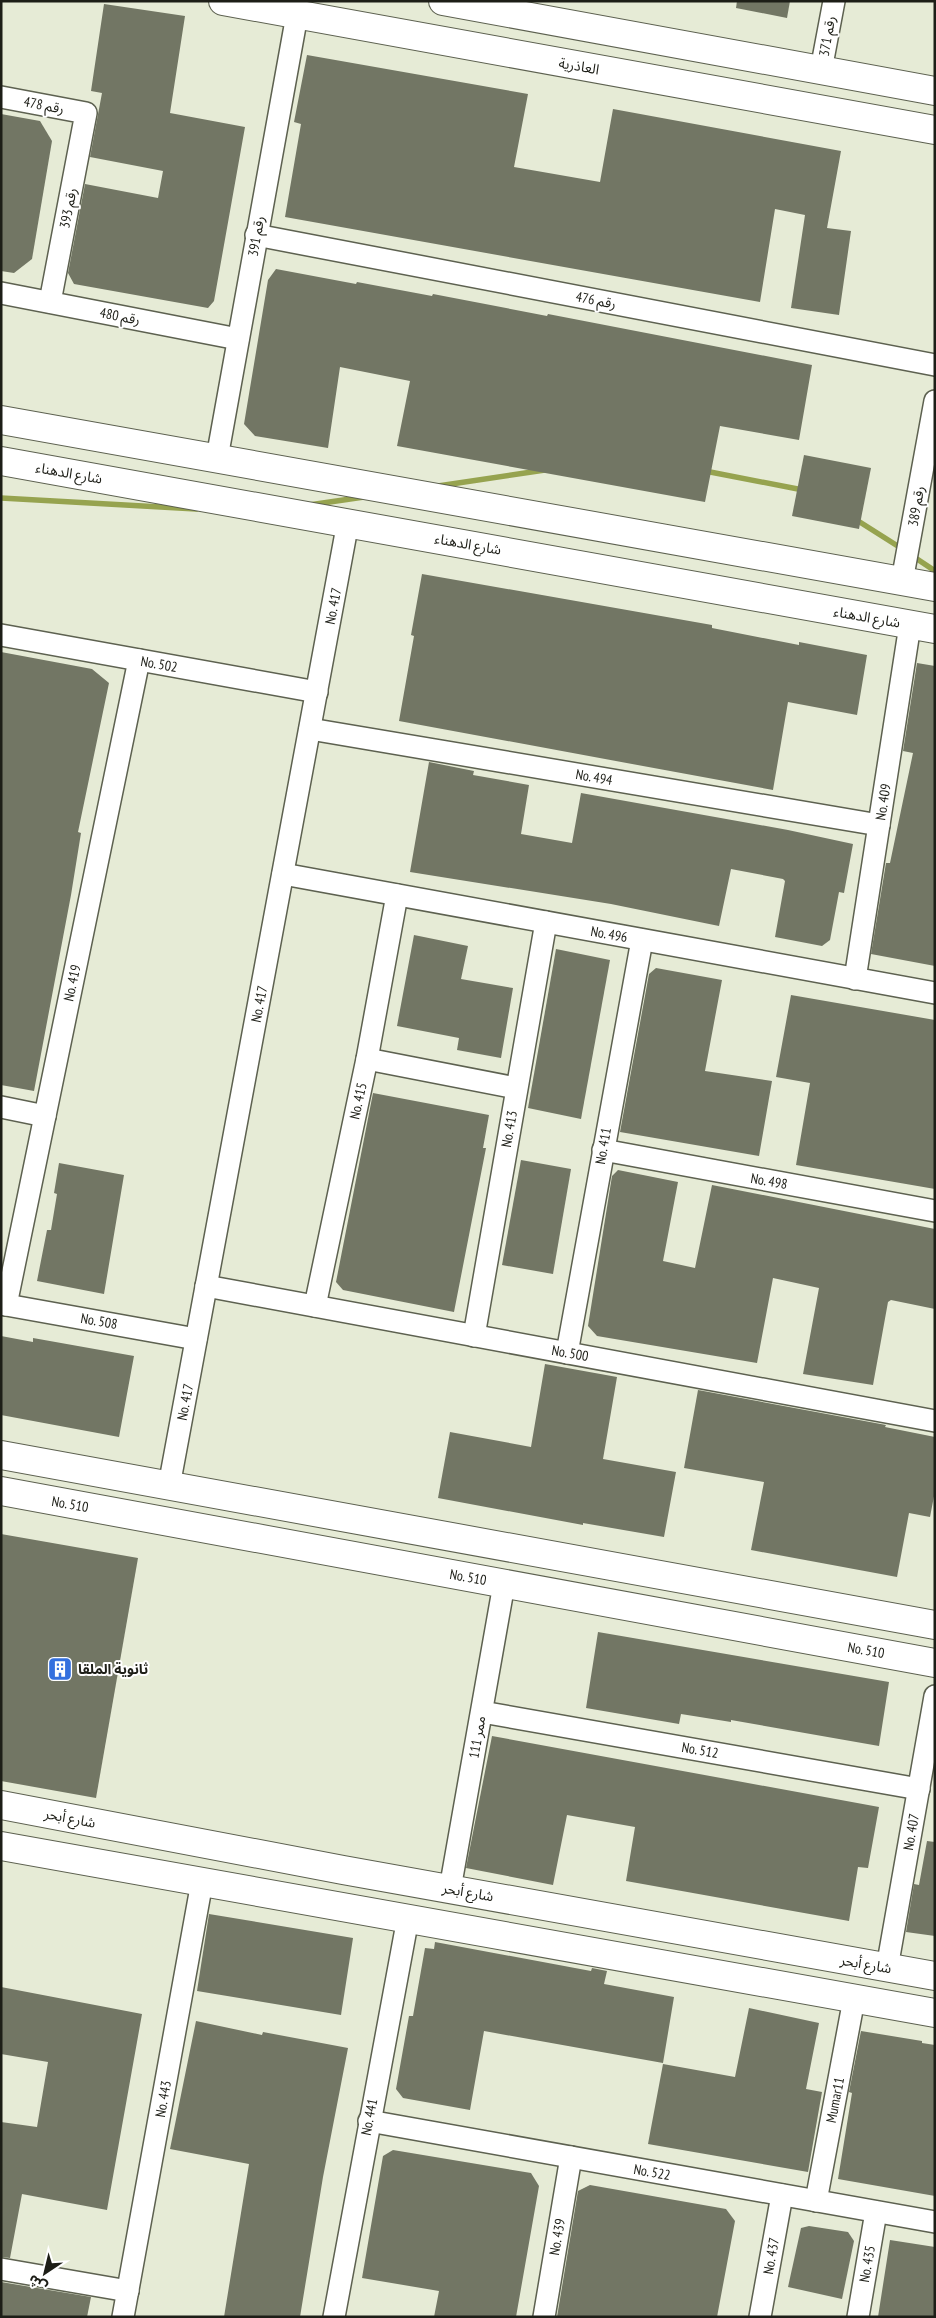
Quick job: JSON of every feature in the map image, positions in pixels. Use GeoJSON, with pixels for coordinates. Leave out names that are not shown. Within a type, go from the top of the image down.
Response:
{"type":"FeatureCollection","features":[{"type":"Feature","properties":{"kind":"street","name":"العاذرية"},"geometry":{"type":"LineString","coordinates":[[223,1],[935,130]]}},
{"type":"Feature","properties":{"kind":"street"},"geometry":{"type":"LineString","coordinates":[[443,1],[935,91]]}},
{"type":"Feature","properties":{"kind":"street","name":"رقم 371"},"geometry":{"type":"LineString","coordinates":[[821,70],[834,1]]}},
{"type":"Feature","properties":{"kind":"street","name":"رقم 391"},"geometry":{"type":"LineString","coordinates":[[217,458],[297,14]]}},
{"type":"Feature","properties":{"kind":"street"},"geometry":{"type":"LineString","coordinates":[[534,58],[542,19]]}},
{"type":"Feature","properties":{"kind":"street","name":"رقم 478"},"geometry":{"type":"LineString","coordinates":[[1,97],[86,113]]}},
{"type":"Feature","properties":{"kind":"street","name":"رقم 393"},"geometry":{"type":"LineString","coordinates":[[50,302],[86,113]]}},
{"type":"Feature","properties":{"kind":"street","name":"رقم 476"},"geometry":{"type":"LineString","coordinates":[[256,235],[935,366]]}},
{"type":"Feature","properties":{"kind":"street","name":"رقم 480"},"geometry":{"type":"LineString","coordinates":[[1,293],[238,339]]}},
{"type":"Feature","properties":{"kind":"street","name":"رقم 389"},"geometry":{"type":"LineString","coordinates":[[902,581],[935,401]]}},
{"type":"Feature","properties":{"kind":"street"},"geometry":{"type":"LineString","coordinates":[[1,420],[935,587]]}},
{"type":"Feature","properties":{"kind":"street","name":"شارع الدهناء"},"geometry":{"type":"LineString","coordinates":[[1,461],[356,523],[922,627]]}},
{"type":"Feature","properties":{"kind":"street"},"geometry":{"type":"LineString","coordinates":[[356,523],[371,486]]}},
{"type":"Feature","properties":{"kind":"street","name":"No. 417"},"geometry":{"type":"LineString","coordinates":[[170,1486],[316,692],[356,523]]}},
{"type":"Feature","properties":{"kind":"street","name":"No. 409"},"geometry":{"type":"LineString","coordinates":[[855,979],[879,826],[922,627]]}},
{"type":"Feature","properties":{"kind":"street","name":"No. 502"},"geometry":{"type":"LineString","coordinates":[[1,635],[316,692]]}},
{"type":"Feature","properties":{"kind":"street","name":"No. 419"},"geometry":{"type":"LineString","coordinates":[[4,1305],[45,1116],[138,660]]}},
{"type":"Feature","properties":{"kind":"street","name":"No. 494"},"geometry":{"type":"LineString","coordinates":[[310,729],[879,826]]}},
{"type":"Feature","properties":{"kind":"street","name":"No. 496"},"geometry":{"type":"LineString","coordinates":[[283,874],[935,993]]}},
{"type":"Feature","properties":{"kind":"street","name":"No. 415"},"geometry":{"type":"LineString","coordinates":[[315,1306],[367,1059],[398,895]]}},
{"type":"Feature","properties":{"kind":"street","name":"No. 413"},"geometry":{"type":"LineString","coordinates":[[474,1336],[546,922]]}},
{"type":"Feature","properties":{"kind":"street","name":"No. 411"},"geometry":{"type":"LineString","coordinates":[[566,1353],[642,940]]}},
{"type":"Feature","properties":{"kind":"street"},"geometry":{"type":"LineString","coordinates":[[367,1059],[516,1088]]}},
{"type":"Feature","properties":{"kind":"street"},"geometry":{"type":"LineString","coordinates":[[1,1107],[45,1116]]}},
{"type":"Feature","properties":{"kind":"street","name":"No. 498"},"geometry":{"type":"LineString","coordinates":[[603,1150],[935,1211]]}},
{"type":"Feature","properties":{"kind":"street","name":"No. 500"},"geometry":{"type":"LineString","coordinates":[[206,1286],[935,1421]]}},
{"type":"Feature","properties":{"kind":"street","name":"No. 508"},"geometry":{"type":"LineString","coordinates":[[4,1305],[196,1339]]}},
{"type":"Feature","properties":{"kind":"street"},"geometry":{"type":"LineString","coordinates":[[1,1455],[935,1626]]}},
{"type":"Feature","properties":{"kind":"street"},"geometry":{"type":"LineString","coordinates":[[165,1521],[170,1486]]}},
{"type":"Feature","properties":{"kind":"street","name":"No. 510"},"geometry":{"type":"LineString","coordinates":[[1,1491],[935,1663]]}},
{"type":"Feature","properties":{"kind":"street","name":"ممر 111"},"geometry":{"type":"LineString","coordinates":[[450,1889],[504,1584]]}},
{"type":"Feature","properties":{"kind":"street","name":"No. 407"},"geometry":{"type":"LineString","coordinates":[[887,1968],[935,1696]]}},
{"type":"Feature","properties":{"kind":"street","name":"No. 512"},"geometry":{"type":"LineString","coordinates":[[482,1712],[918,1788]]}},
{"type":"Feature","properties":{"kind":"street","name":"شارع أبحر"},"geometry":{"type":"LineString","coordinates":[[1,1805],[450,1889],[935,1976]]}},
{"type":"Feature","properties":{"kind":"street"},"geometry":{"type":"LineString","coordinates":[[1,1846],[935,2013]]}},
{"type":"Feature","properties":{"kind":"street","name":"No. 443"},"geometry":{"type":"LineString","coordinates":[[123,2317],[202,1882]]}},
{"type":"Feature","properties":{"kind":"street","name":"No. 441"},"geometry":{"type":"LineString","coordinates":[[334,2317],[368,2121],[408,1918]]}},
{"type":"Feature","properties":{"kind":"street","name":"Mumar11"},"geometry":{"type":"LineString","coordinates":[[816,2201],[854,1999]]}},
{"type":"Feature","properties":{"kind":"street","name":"No. 522"},"geometry":{"type":"LineString","coordinates":[[368,2121],[935,2222]]}},
{"type":"Feature","properties":{"kind":"street","name":"No. 439"},"geometry":{"type":"LineString","coordinates":[[544,2317],[571,2157]]}},
{"type":"Feature","properties":{"kind":"street","name":"No. 437"},"geometry":{"type":"LineString","coordinates":[[760,2317],[782,2195]]}},
{"type":"Feature","properties":{"kind":"street","name":"No. 435"},"geometry":{"type":"LineString","coordinates":[[858,2317],[876,2212]]}},
{"type":"Feature","properties":{"kind":"street"},"geometry":{"type":"LineString","coordinates":[[1,2269],[128,2291]]}},
{"type":"Feature","properties":{"kind":"building"},"geometry":{"type":"Polygon","coordinates":[[[737,1],[790,1],[787,18],[736,8],[737,1]]]}},
{"type":"Feature","properties":{"kind":"building"},"geometry":{"type":"Polygon","coordinates":[[[104,4],[185,16],[170,113],[245,127],[214,301],[208,308],[74,284],[68,273],[85,184],[158,198],[163,171],[90,157],[102,93],[91,91],[104,4]]]}},
{"type":"Feature","properties":{"kind":"building"},"geometry":{"type":"Polygon","coordinates":[[[307,55],[528,94],[514,167],[600,182],[613,109],[841,151],[827,228],[851,231],[839,315],[791,308],[805,215],[775,209],[760,302],[285,217],[301,124],[294,122],[307,55]]]}},
{"type":"Feature","properties":{"kind":"building"},"geometry":{"type":"Polygon","coordinates":[[[1,114],[40,121],[52,141],[32,259],[14,273],[1,271],[1,114]]]}},
{"type":"Feature","properties":{"kind":"building"},"geometry":{"type":"Polygon","coordinates":[[[276,269],[356,284],[357,282],[432,296],[433,294],[547,316],[548,314],[812,365],[799,440],[720,426],[705,502],[397,446],[410,381],[340,367],[328,448],[255,436],[244,424],[268,280],[276,269]]]}},
{"type":"Feature","properties":{"kind":"building"},"geometry":{"type":"Polygon","coordinates":[[[804,455],[871,468],[859,529],[792,516],[804,455]]]}},
{"type":"Feature","properties":{"kind":"building"},"geometry":{"type":"Polygon","coordinates":[[[422,574],[712,625],[712,628],[799,645],[799,642],[867,655],[857,715],[788,702],[773,790],[399,721],[414,636],[411,635],[422,574]]]}},
{"type":"Feature","properties":{"kind":"building"},"geometry":{"type":"Polygon","coordinates":[[[1,652],[92,669],[109,683],[78,832],[81,833],[71,895],[34,1091],[1,1085],[1,652]]]}},
{"type":"Feature","properties":{"kind":"building"},"geometry":{"type":"Polygon","coordinates":[[[917,663],[935,666],[935,966],[871,954],[886,863],[890,863],[913,753],[903,751],[917,663]]]}},
{"type":"Feature","properties":{"kind":"building"},"geometry":{"type":"Polygon","coordinates":[[[429,762],[474,771],[473,775],[529,785],[521,834],[572,843],[581,793],[788,830],[853,844],[844,893],[839,892],[830,940],[822,946],[775,937],[785,881],[783,879],[731,869],[719,926],[611,904],[410,872],[429,762]]]}},
{"type":"Feature","properties":{"kind":"building"},"geometry":{"type":"Polygon","coordinates":[[[414,935],[468,946],[461,979],[513,988],[501,1058],[457,1050],[459,1038],[397,1026],[414,935]]]}},
{"type":"Feature","properties":{"kind":"building"},"geometry":{"type":"Polygon","coordinates":[[[556,949],[610,960],[581,1119],[528,1108],[556,949]]]}},
{"type":"Feature","properties":{"kind":"building"},"geometry":{"type":"Polygon","coordinates":[[[656,968],[722,980],[705,1071],[772,1081],[759,1156],[620,1132],[649,974],[656,968]]]}},
{"type":"Feature","properties":{"kind":"building"},"geometry":{"type":"Polygon","coordinates":[[[791,995],[935,1020],[935,1189],[796,1165],[810,1083],[776,1077],[791,995]]]}},
{"type":"Feature","properties":{"kind":"building"},"geometry":{"type":"Polygon","coordinates":[[[373,1093],[489,1115],[483,1148],[486,1148],[454,1312],[343,1290],[336,1282],[373,1093]]]}},
{"type":"Feature","properties":{"kind":"building"},"geometry":{"type":"Polygon","coordinates":[[[521,1160],[571,1169],[553,1274],[502,1265],[521,1160]]]}},
{"type":"Feature","properties":{"kind":"building"},"geometry":{"type":"Polygon","coordinates":[[[59,1163],[124,1175],[104,1294],[37,1281],[47,1230],[51,1230],[57,1194],[54,1193],[59,1163]]]}},
{"type":"Feature","properties":{"kind":"building"},"geometry":{"type":"Polygon","coordinates":[[[618,1170],[678,1182],[663,1261],[695,1268],[712,1185],[935,1229],[935,1309],[891,1300],[888,1302],[873,1385],[803,1374],[819,1288],[773,1278],[757,1363],[597,1336],[588,1326],[612,1176],[618,1170]]]}},
{"type":"Feature","properties":{"kind":"building"},"geometry":{"type":"Polygon","coordinates":[[[1,1336],[33,1342],[33,1338],[134,1356],[119,1437],[1,1415],[1,1336]]]}},
{"type":"Feature","properties":{"kind":"building"},"geometry":{"type":"Polygon","coordinates":[[[545,1364],[617,1377],[603,1459],[676,1472],[664,1537],[583,1523],[583,1525],[438,1498],[450,1432],[531,1447],[545,1364]]]}},
{"type":"Feature","properties":{"kind":"building"},"geometry":{"type":"Polygon","coordinates":[[[698,1390],[886,1425],[885,1427],[935,1437],[935,1491],[930,1517],[909,1513],[897,1577],[751,1550],[764,1482],[684,1468],[698,1390]]]}},
{"type":"Feature","properties":{"kind":"building","name":"ثانوية الملقا"},"geometry":{"type":"Polygon","coordinates":[[[1,1534],[138,1558],[96,1798],[1,1781],[1,1534]]]}},
{"type":"Feature","properties":{"kind":"building"},"geometry":{"type":"Polygon","coordinates":[[[598,1632],[889,1682],[879,1746],[731,1720],[731,1722],[681,1714],[679,1724],[586,1708],[598,1632]]]}},
{"type":"Feature","properties":{"kind":"building"},"geometry":{"type":"Polygon","coordinates":[[[492,1736],[879,1807],[868,1868],[858,1867],[849,1921],[626,1881],[635,1827],[567,1815],[553,1885],[466,1868],[492,1736]]]}},
{"type":"Feature","properties":{"kind":"building"},"geometry":{"type":"Polygon","coordinates":[[[927,1841],[935,1842],[935,1936],[906,1932],[914,1884],[919,1885],[927,1841]]]}},
{"type":"Feature","properties":{"kind":"building"},"geometry":{"type":"Polygon","coordinates":[[[209,1914],[353,1938],[341,2015],[197,1991],[209,1914]]]}},
{"type":"Feature","properties":{"kind":"building"},"geometry":{"type":"Polygon","coordinates":[[[435,1942],[591,1971],[592,1968],[607,1971],[604,1984],[674,1997],[663,2063],[484,2031],[470,2110],[403,2098],[396,2089],[409,2016],[413,2016],[425,1948],[434,1949],[435,1942]]]}},
{"type":"Feature","properties":{"kind":"building"},"geometry":{"type":"Polygon","coordinates":[[[1,1987],[142,2014],[107,2210],[22,2194],[10,2258],[1,2257],[1,2122],[37,2127],[48,2062],[1,2054],[1,1987]]]}},
{"type":"Feature","properties":{"kind":"building"},"geometry":{"type":"Polygon","coordinates":[[[749,2008],[819,2023],[806,2089],[822,2092],[808,2172],[648,2144],[663,2064],[735,2077],[749,2008]]]}},
{"type":"Feature","properties":{"kind":"building"},"geometry":{"type":"Polygon","coordinates":[[[196,2021],[262,2035],[263,2032],[348,2048],[323,2177],[300,2317],[224,2317],[249,2164],[170,2149],[196,2021]]]}},
{"type":"Feature","properties":{"kind":"building"},"geometry":{"type":"Polygon","coordinates":[[[861,2031],[922,2041],[922,2043],[935,2045],[935,2196],[838,2179],[852,2093],[849,2092],[861,2031]]]}},
{"type":"Feature","properties":{"kind":"building"},"geometry":{"type":"Polygon","coordinates":[[[393,2150],[531,2173],[539,2186],[516,2317],[434,2317],[439,2291],[362,2278],[383,2156],[393,2150]]]}},
{"type":"Feature","properties":{"kind":"building"},"geometry":{"type":"Polygon","coordinates":[[[590,2185],[726,2209],[735,2221],[717,2317],[557,2317],[578,2191],[590,2185]]]}},
{"type":"Feature","properties":{"kind":"building"},"geometry":{"type":"Polygon","coordinates":[[[809,2226],[848,2232],[854,2241],[842,2299],[788,2287],[801,2228],[809,2226]]]}},
{"type":"Feature","properties":{"kind":"building"},"geometry":{"type":"Polygon","coordinates":[[[890,2240],[935,2247],[935,2317],[878,2317],[890,2240]]]}},
{"type":"Feature","properties":{"kind":"building"},"geometry":{"type":"Polygon","coordinates":[[[1,2282],[91,2297],[87,2317],[1,2317],[1,2282]]]}},
{"type":"Feature","properties":{"kind":"waterway"},"geometry":{"type":"LineString","coordinates":[[438,486],[545,470]]}},
{"type":"Feature","properties":{"kind":"waterway"},"geometry":{"type":"LineString","coordinates":[[705,471],[803,490]]}},
{"type":"Feature","properties":{"kind":"waterway"},"geometry":{"type":"LineString","coordinates":[[309,505],[364,497]]}},
{"type":"Feature","properties":{"kind":"waterway"},"geometry":{"type":"LineString","coordinates":[[1,498],[196,509]]}},
{"type":"Feature","properties":{"kind":"waterway"},"geometry":{"type":"LineString","coordinates":[[855,519],[904,550]]}},
{"type":"Feature","properties":{"kind":"waterway"},"geometry":{"type":"LineString","coordinates":[[911,555],[935,571]]}},
{"type":"Feature","properties":{"kind":"place","name":"ثانوية الملقا"},"geometry":{"type":"Point","coordinates":[60,1669]}}]}
